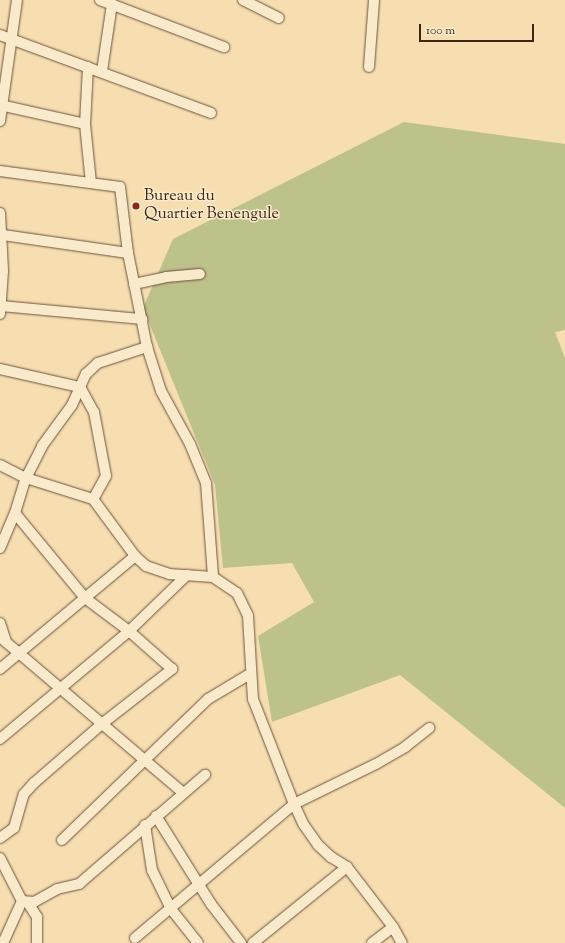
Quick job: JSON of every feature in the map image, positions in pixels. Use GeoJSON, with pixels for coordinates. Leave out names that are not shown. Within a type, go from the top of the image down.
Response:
{"type":"FeatureCollection","features":[{"type":"Feature","properties":{"kind":"street"},"geometry":{"type":"LineString","coordinates":[[0,121],[0,105],[12,39],[17,0]]}},
{"type":"Feature","properties":{"kind":"street"},"geometry":{"type":"LineString","coordinates":[[100,0],[224,47]]}},
{"type":"Feature","properties":{"kind":"street"},"geometry":{"type":"LineString","coordinates":[[243,0],[279,18]]}},
{"type":"Feature","properties":{"kind":"street"},"geometry":{"type":"LineString","coordinates":[[369,67],[374,0]]}},
{"type":"Feature","properties":{"kind":"street"},"geometry":{"type":"LineString","coordinates":[[102,71],[112,4]]}},
{"type":"Feature","properties":{"kind":"street"},"geometry":{"type":"LineString","coordinates":[[0,35],[102,71],[211,113]]}},
{"type":"Feature","properties":{"kind":"street"},"geometry":{"type":"LineString","coordinates":[[88,67],[85,124],[91,184]]}},
{"type":"Feature","properties":{"kind":"street"},"geometry":{"type":"LineString","coordinates":[[0,105],[85,124]]}},
{"type":"Feature","properties":{"kind":"street"},"geometry":{"type":"LineString","coordinates":[[0,170],[120,187],[128,253],[147,347],[161,391],[190,444],[206,483],[213,577]]}},
{"type":"Feature","properties":{"kind":"street"},"geometry":{"type":"LineString","coordinates":[[0,213],[2,235],[0,310],[142,319]]}},
{"type":"Feature","properties":{"kind":"street"},"geometry":{"type":"LineString","coordinates":[[2,235],[128,253]]}},
{"type":"Feature","properties":{"kind":"street"},"geometry":{"type":"LineString","coordinates":[[134,284],[166,277],[200,274]]}},
{"type":"Feature","properties":{"kind":"street"},"geometry":{"type":"LineString","coordinates":[[0,548],[15,513],[26,478],[42,446],[72,405],[86,374],[98,363],[147,347]]}},
{"type":"Feature","properties":{"kind":"street"},"geometry":{"type":"LineString","coordinates":[[0,369],[80,387],[94,412],[106,476],[93,499]]}},
{"type":"Feature","properties":{"kind":"street"},"geometry":{"type":"LineString","coordinates":[[0,465],[26,478],[93,499],[135,556],[146,566],[169,574],[213,577],[231,586],[244,605],[248,616],[250,674],[253,699],[294,804],[304,825],[318,845],[331,857],[346,866],[393,926],[402,943]]}},
{"type":"Feature","properties":{"kind":"street"},"geometry":{"type":"LineString","coordinates":[[0,838],[14,828],[24,794],[34,783],[103,723],[172,669],[129,631],[85,598],[15,513]]}},
{"type":"Feature","properties":{"kind":"street"},"geometry":{"type":"LineString","coordinates":[[0,669],[135,556]]}},
{"type":"Feature","properties":{"kind":"street"},"geometry":{"type":"LineString","coordinates":[[0,739],[129,631],[187,575]]}},
{"type":"Feature","properties":{"kind":"street"},"geometry":{"type":"LineString","coordinates":[[0,623],[3,639],[19,654],[145,758],[183,793]]}},
{"type":"Feature","properties":{"kind":"street"},"geometry":{"type":"LineString","coordinates":[[62,840],[145,758],[208,699],[250,674]]}},
{"type":"Feature","properties":{"kind":"street"},"geometry":{"type":"LineString","coordinates":[[135,938],[294,804],[376,764],[405,747],[429,728]]}},
{"type":"Feature","properties":{"kind":"street"},"geometry":{"type":"LineString","coordinates":[[3,943],[25,902],[57,889],[79,884],[145,825],[205,775]]}},
{"type":"Feature","properties":{"kind":"street"},"geometry":{"type":"LineString","coordinates":[[156,816],[199,885],[241,943]]}},
{"type":"Feature","properties":{"kind":"street"},"geometry":{"type":"LineString","coordinates":[[145,825],[152,870],[171,909],[198,943]]}},
{"type":"Feature","properties":{"kind":"street"},"geometry":{"type":"LineString","coordinates":[[0,858],[25,902],[37,917],[38,943]]}},
{"type":"Feature","properties":{"kind":"street"},"geometry":{"type":"LineString","coordinates":[[253,943],[346,866]]}},
{"type":"Feature","properties":{"kind":"street"},"geometry":{"type":"LineString","coordinates":[[372,943],[393,926]]}},
{"type":"Feature","properties":{"kind":"green space"},"geometry":{"type":"Polygon","coordinates":[[[404,122],[565,144],[565,330],[555,332],[565,358],[565,808],[400,675],[272,722],[258,636],[314,602],[292,563],[223,568],[215,485],[143,308],[173,239],[404,122]]]}},
{"type":"Feature","properties":{"kind":"place","name":"Bureau du Quartier Benengule"},"geometry":{"type":"Point","coordinates":[136,206]}}]}
